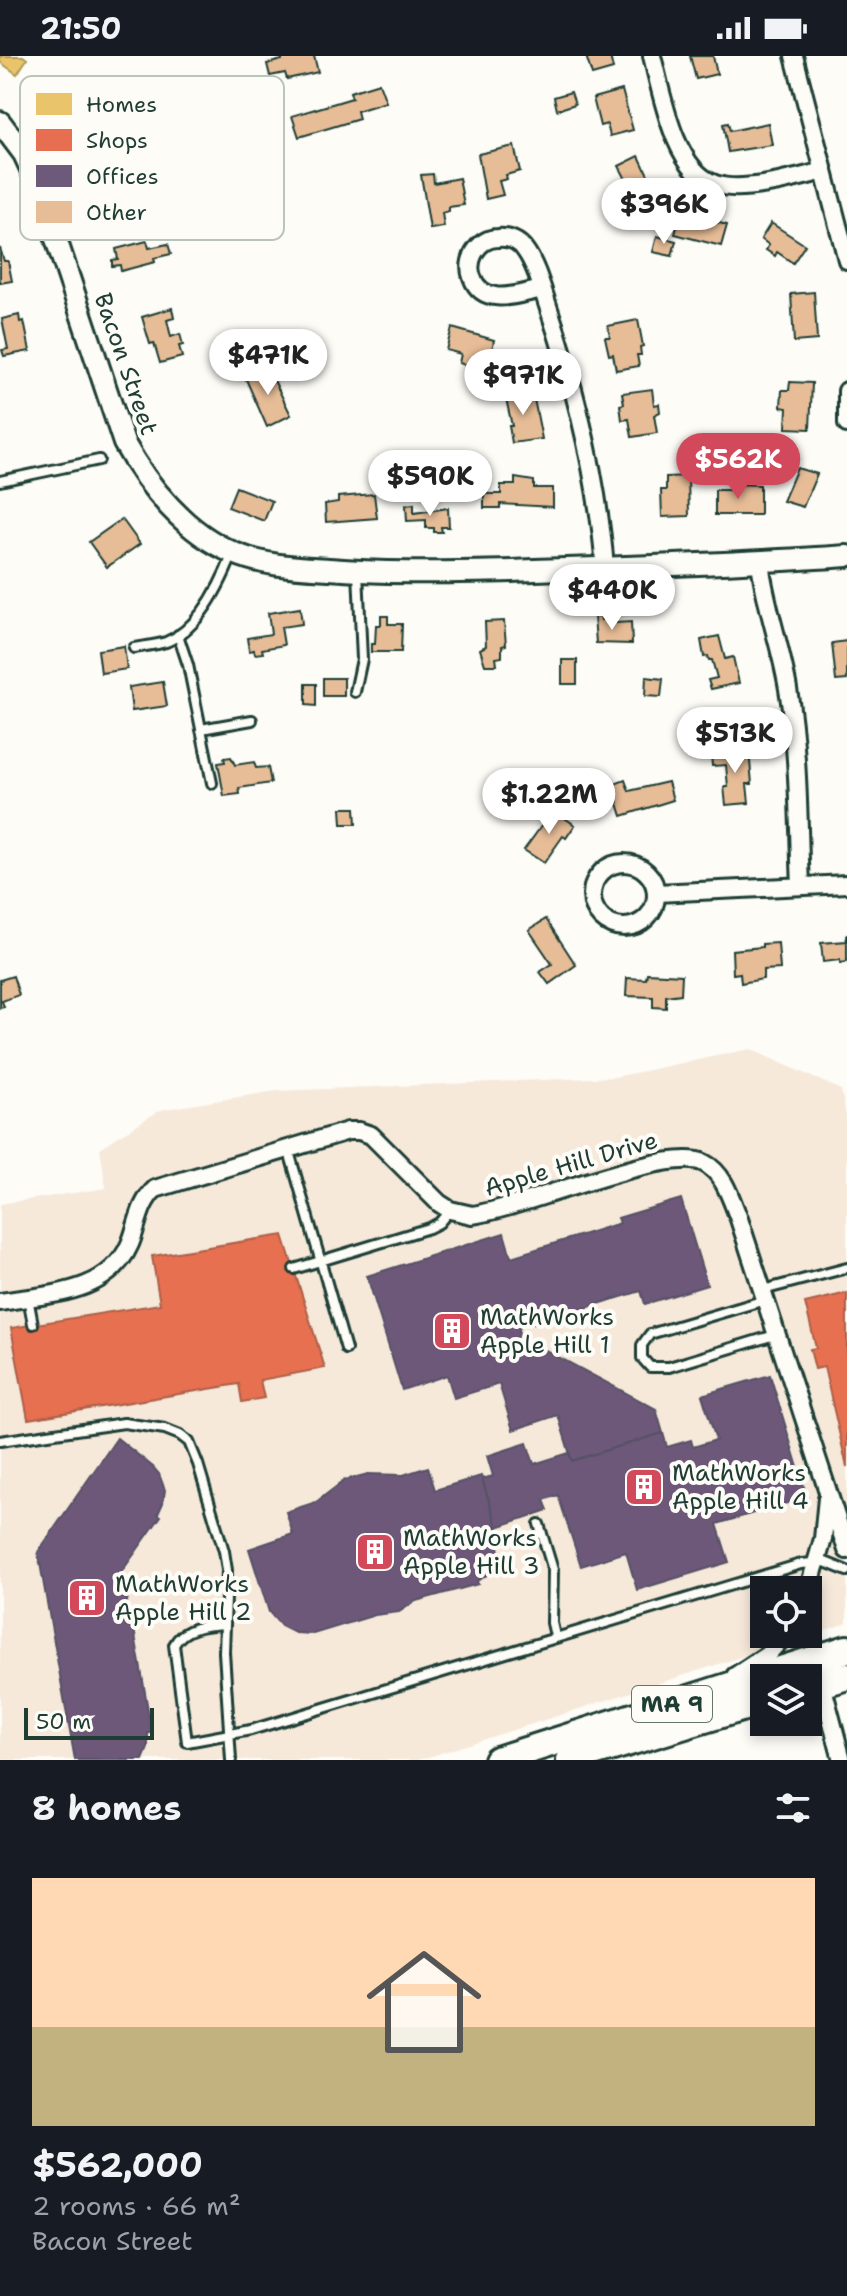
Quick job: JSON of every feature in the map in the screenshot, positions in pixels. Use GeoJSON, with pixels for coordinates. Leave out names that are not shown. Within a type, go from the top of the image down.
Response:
{"type":"FeatureCollection","features":[{"type":"Feature","properties":{"kind":"highway","name":"MA 9"},"geometry":{"type":"LineString","coordinates":[[497,1760],[847,1649]]}},
{"type":"Feature","properties":{"kind":"highway","name":"MA 9"},"geometry":{"type":"LineString","coordinates":[[570,1760],[626,1747],[750,1706]]}},
{"type":"Feature","properties":{"kind":"street"},"geometry":{"type":"LineString","coordinates":[[652,56],[682,154],[701,177],[716,185],[738,187],[824,171]]}},
{"type":"Feature","properties":{"kind":"street"},"geometry":{"type":"LineString","coordinates":[[794,56],[847,260]]}},
{"type":"Feature","properties":{"kind":"street","name":"Bacon Street"},"geometry":{"type":"LineString","coordinates":[[0,122],[20,149]]}},
{"type":"Feature","properties":{"kind":"street"},"geometry":{"type":"LineString","coordinates":[[542,289],[506,297],[485,293],[472,276],[472,257],[483,243],[491,239],[511,239],[527,252],[542,289],[561,351],[588,456],[601,522],[605,568]]}},
{"type":"Feature","properties":{"kind":"street","name":"Bacon Street"},"geometry":{"type":"LineString","coordinates":[[56,240],[115,420],[129,453],[147,481],[180,516],[233,553],[275,564],[358,571],[605,568],[847,556]]}},
{"type":"Feature","properties":{"kind":"street"},"geometry":{"type":"LineString","coordinates":[[847,391],[847,424]]}},
{"type":"Feature","properties":{"kind":"street"},"geometry":{"type":"LineString","coordinates":[[760,562],[791,711],[801,886]]}},
{"type":"Feature","properties":{"kind":"street"},"geometry":{"type":"LineString","coordinates":[[656,893],[847,884]]}},
{"type":"Feature","properties":{"kind":"street"},"geometry":{"type":"LineString","coordinates":[[0,1302],[80,1288],[108,1274],[126,1252],[141,1206],[155,1189],[348,1131],[371,1135],[393,1154],[427,1193],[450,1210]]}},
{"type":"Feature","properties":{"kind":"street","name":"Apple Hill Drive"},"geometry":{"type":"LineString","coordinates":[[450,1210],[461,1214],[483,1214],[651,1164],[685,1158],[701,1161],[712,1168],[730,1195],[847,1550]]}},
{"type":"Feature","properties":{"kind":"street","name":"Apple Hill Drive"},"geometry":{"type":"LineString","coordinates":[[813,1576],[825,1523],[827,1493]]}},
{"type":"Feature","properties":{"kind":"street"},"geometry":{"type":"LineString","coordinates":[[703,1694],[773,1648]]}},
{"type":"Feature","properties":{"kind":"street"},"geometry":{"type":"LineString","coordinates":[[826,1683],[843,1750]]}},
{"type":"Feature","properties":{"kind":"lane"},"geometry":{"type":"LineString","coordinates":[[0,481],[99,460]]}},
{"type":"Feature","properties":{"kind":"lane"},"geometry":{"type":"LineString","coordinates":[[134,648],[154,645],[178,635],[212,596],[233,553]]}},
{"type":"Feature","properties":{"kind":"lane"},"geometry":{"type":"LineString","coordinates":[[355,692],[362,659],[358,571]]}},
{"type":"Feature","properties":{"kind":"lane"},"geometry":{"type":"LineString","coordinates":[[178,635],[188,665],[212,783]]}},
{"type":"Feature","properties":{"kind":"lane"},"geometry":{"type":"LineString","coordinates":[[201,729],[252,720]]}},
{"type":"Feature","properties":{"kind":"lane"},"geometry":{"type":"LineString","coordinates":[[288,1148],[346,1349]]}},
{"type":"Feature","properties":{"kind":"lane"},"geometry":{"type":"LineString","coordinates":[[294,1269],[429,1228],[439,1223],[450,1210]]}},
{"type":"Feature","properties":{"kind":"lane"},"geometry":{"type":"LineString","coordinates":[[778,1334],[669,1367],[650,1367],[642,1358],[642,1345],[650,1334],[847,1268]]}},
{"type":"Feature","properties":{"kind":"lane"},"geometry":{"type":"LineString","coordinates":[[28,1297],[33,1324]]}},
{"type":"Feature","properties":{"kind":"lane"},"geometry":{"type":"LineString","coordinates":[[0,1441],[124,1423],[145,1424],[180,1435],[195,1452],[227,1570],[226,1691],[231,1760]]}},
{"type":"Feature","properties":{"kind":"lane"},"geometry":{"type":"LineString","coordinates":[[539,1524],[553,1570],[552,1623],[555,1636]]}},
{"type":"Feature","properties":{"kind":"lane"},"geometry":{"type":"LineString","coordinates":[[225,1624],[186,1632],[178,1638],[174,1653],[187,1742],[229,1735],[801,1564],[817,1562],[847,1571]]}},
{"type":"Feature","properties":{"kind":"shaded area"},"geometry":{"type":"Polygon","coordinates":[[[750,1049],[841,1090],[847,1120],[847,1623],[822,1631],[822,1576],[750,1576],[750,1648],[769,1648],[419,1760],[0,1760],[0,1204],[106,1188],[100,1148],[160,1110],[276,1091],[615,1077],[750,1049]]]}},
{"type":"Feature","properties":{"kind":"building: Homes"},"geometry":{"type":"Polygon","coordinates":[[[0,56],[23,56],[27,59],[17,74],[0,62],[0,56]]]}},
{"type":"Feature","properties":{"kind":"building: Shops"},"geometry":{"type":"Polygon","coordinates":[[[283,1235],[325,1368],[260,1380],[264,1398],[242,1402],[239,1384],[28,1419],[11,1328],[160,1304],[152,1256],[283,1235]]]}},
{"type":"Feature","properties":{"kind":"building: Shops"},"geometry":{"type":"Polygon","coordinates":[[[847,1293],[847,1467],[824,1367],[815,1369],[810,1349],[816,1348],[805,1303],[847,1293]]]}},
{"type":"Feature","properties":{"kind":"building: Offices","name":"MathWorks Apple Hill 1"},"geometry":{"type":"Polygon","coordinates":[[[681,1199],[707,1285],[645,1304],[641,1291],[529,1325],[527,1318],[521,1319],[518,1337],[505,1347],[507,1356],[538,1346],[656,1409],[663,1433],[572,1461],[558,1415],[513,1430],[499,1384],[454,1398],[447,1375],[402,1390],[367,1276],[504,1233],[511,1257],[620,1223],[618,1218],[681,1199]]]}},
{"type":"Feature","properties":{"kind":"building: Offices","name":"MathWorks Apple Hill 4"},"geometry":{"type":"Polygon","coordinates":[[[770,1375],[807,1497],[717,1524],[729,1562],[637,1590],[626,1552],[581,1566],[558,1495],[544,1500],[548,1510],[497,1527],[482,1479],[493,1476],[487,1456],[527,1443],[534,1464],[569,1453],[572,1461],[663,1433],[667,1447],[691,1440],[693,1447],[716,1440],[702,1395],[770,1375]]]}},
{"type":"Feature","properties":{"kind":"building: Offices","name":"MathWorks Apple Hill 2"},"geometry":{"type":"Polygon","coordinates":[[[117,1438],[153,1467],[165,1490],[158,1514],[161,1516],[118,1577],[128,1595],[125,1617],[133,1623],[152,1733],[148,1733],[148,1748],[143,1760],[75,1760],[38,1552],[117,1438]]]}},
{"type":"Feature","properties":{"kind":"building: Offices","name":"MathWorks Apple Hill 3"},"geometry":{"type":"Polygon","coordinates":[[[428,1467],[435,1490],[481,1476],[501,1539],[498,1540],[499,1560],[490,1573],[477,1581],[478,1584],[416,1601],[399,1612],[375,1615],[313,1634],[295,1633],[281,1626],[269,1612],[249,1549],[293,1534],[286,1512],[316,1502],[345,1480],[368,1474],[403,1475],[428,1467]]]}},
{"type":"Feature","properties":{"kind":"building: Other"},"geometry":{"type":"Polygon","coordinates":[[[288,56],[314,56],[318,72],[287,79],[285,73],[270,76],[267,64],[288,56]]]}},
{"type":"Feature","properties":{"kind":"building: Other"},"geometry":{"type":"Polygon","coordinates":[[[586,56],[610,56],[613,69],[592,75],[586,56]]]}},
{"type":"Feature","properties":{"kind":"building: Other"},"geometry":{"type":"Polygon","coordinates":[[[690,56],[713,56],[717,74],[696,79],[690,56]]]}},
{"type":"Feature","properties":{"kind":"building: Other"},"geometry":{"type":"Polygon","coordinates":[[[379,83],[386,102],[357,111],[359,119],[299,137],[292,116],[352,98],[350,92],[379,83]]]}},
{"type":"Feature","properties":{"kind":"building: Other"},"geometry":{"type":"Polygon","coordinates":[[[622,90],[633,130],[610,136],[607,124],[600,126],[593,98],[622,90]]]}},
{"type":"Feature","properties":{"kind":"building: Other"},"geometry":{"type":"Polygon","coordinates":[[[571,92],[575,104],[557,110],[554,97],[571,92]]]}},
{"type":"Feature","properties":{"kind":"building: Other"},"geometry":{"type":"Polygon","coordinates":[[[728,123],[730,131],[768,123],[772,145],[728,152],[723,124],[728,123]]]}},
{"type":"Feature","properties":{"kind":"building: Other"},"geometry":{"type":"Polygon","coordinates":[[[514,146],[520,171],[506,175],[507,179],[499,181],[503,195],[486,199],[478,154],[514,146]]]}},
{"type":"Feature","properties":{"kind":"building: Other"},"geometry":{"type":"Polygon","coordinates":[[[639,156],[658,196],[640,205],[632,189],[625,193],[620,184],[627,181],[619,166],[639,156]]]}},
{"type":"Feature","properties":{"kind":"building: Other"},"geometry":{"type":"Polygon","coordinates":[[[433,174],[434,183],[459,178],[464,205],[449,207],[449,211],[442,213],[444,227],[430,229],[421,175],[433,174]]]}},
{"type":"Feature","properties":{"kind":"building: Other"},"geometry":{"type":"Polygon","coordinates":[[[681,213],[701,219],[702,215],[709,217],[708,220],[727,225],[721,246],[675,234],[681,213]]]}},
{"type":"Feature","properties":{"kind":"building: Other"},"geometry":{"type":"Polygon","coordinates":[[[771,223],[805,245],[793,263],[777,252],[775,256],[766,250],[769,245],[761,239],[771,223]]]}},
{"type":"Feature","properties":{"kind":"building: Other"},"geometry":{"type":"Polygon","coordinates":[[[657,236],[676,241],[672,256],[653,252],[657,236]]]}},
{"type":"Feature","properties":{"kind":"building: Other"},"geometry":{"type":"Polygon","coordinates":[[[147,241],[149,248],[168,244],[171,254],[154,258],[155,262],[121,271],[120,265],[112,266],[112,260],[118,259],[116,249],[147,241]]]}},
{"type":"Feature","properties":{"kind":"building: Other"},"geometry":{"type":"Polygon","coordinates":[[[0,248],[4,261],[8,261],[12,281],[0,283],[0,248]]]}},
{"type":"Feature","properties":{"kind":"building: Other"},"geometry":{"type":"Polygon","coordinates":[[[814,292],[817,340],[794,342],[791,294],[814,292]]]}},
{"type":"Feature","properties":{"kind":"building: Other"},"geometry":{"type":"Polygon","coordinates":[[[172,308],[174,318],[167,320],[171,337],[180,334],[182,357],[160,363],[142,317],[172,308]]]}},
{"type":"Feature","properties":{"kind":"building: Other"},"geometry":{"type":"Polygon","coordinates":[[[19,315],[20,322],[24,321],[30,351],[4,356],[2,350],[8,349],[2,319],[19,315]]]}},
{"type":"Feature","properties":{"kind":"building: Other"},"geometry":{"type":"Polygon","coordinates":[[[638,320],[643,346],[640,347],[641,355],[637,355],[639,366],[616,370],[605,337],[610,337],[608,326],[638,320]]]}},
{"type":"Feature","properties":{"kind":"building: Other"},"geometry":{"type":"Polygon","coordinates":[[[452,328],[494,340],[492,350],[499,352],[494,366],[486,364],[485,370],[459,363],[461,354],[446,350],[452,328]]]}},
{"type":"Feature","properties":{"kind":"building: Other"},"geometry":{"type":"Polygon","coordinates":[[[267,366],[291,415],[267,427],[245,377],[267,366]]]}},
{"type":"Feature","properties":{"kind":"building: Other"},"geometry":{"type":"Polygon","coordinates":[[[790,382],[812,383],[810,429],[786,428],[787,408],[781,407],[782,390],[789,390],[790,382]]]}},
{"type":"Feature","properties":{"kind":"building: Other"},"geometry":{"type":"Polygon","coordinates":[[[652,389],[654,405],[659,404],[660,412],[654,415],[657,433],[632,437],[629,419],[622,420],[622,393],[652,389]]]}},
{"type":"Feature","properties":{"kind":"building: Other"},"geometry":{"type":"Polygon","coordinates":[[[530,390],[542,439],[512,443],[509,426],[512,426],[505,394],[530,390]]]}},
{"type":"Feature","properties":{"kind":"building: Other"},"geometry":{"type":"Polygon","coordinates":[[[797,468],[817,474],[803,507],[783,501],[797,468]]]}},
{"type":"Feature","properties":{"kind":"building: Other"},"geometry":{"type":"Polygon","coordinates":[[[688,476],[689,516],[662,517],[661,490],[666,490],[666,477],[688,476]]]}},
{"type":"Feature","properties":{"kind":"building: Other"},"geometry":{"type":"Polygon","coordinates":[[[515,478],[534,481],[534,488],[553,488],[553,507],[500,504],[500,508],[484,508],[484,494],[501,494],[501,485],[515,485],[515,478]]]}},
{"type":"Feature","properties":{"kind":"building: Other"},"geometry":{"type":"Polygon","coordinates":[[[732,484],[760,485],[760,515],[715,515],[715,490],[732,490],[732,484]]]}},
{"type":"Feature","properties":{"kind":"building: Other"},"geometry":{"type":"Polygon","coordinates":[[[236,487],[272,501],[264,521],[228,507],[236,487]]]}},
{"type":"Feature","properties":{"kind":"building: Other"},"geometry":{"type":"Polygon","coordinates":[[[374,494],[377,518],[326,522],[325,504],[338,502],[338,497],[374,494]]]}},
{"type":"Feature","properties":{"kind":"building: Other"},"geometry":{"type":"Polygon","coordinates":[[[414,504],[414,513],[448,508],[449,527],[441,527],[442,532],[434,532],[434,528],[426,528],[426,520],[407,521],[406,505],[414,504]]]}},
{"type":"Feature","properties":{"kind":"building: Other"},"geometry":{"type":"Polygon","coordinates":[[[122,519],[140,544],[107,567],[89,542],[122,519]]]}},
{"type":"Feature","properties":{"kind":"building: Other"},"geometry":{"type":"Polygon","coordinates":[[[300,608],[302,624],[281,627],[284,645],[262,649],[263,653],[249,651],[247,638],[271,634],[268,613],[300,608]]]}},
{"type":"Feature","properties":{"kind":"building: Other"},"geometry":{"type":"Polygon","coordinates":[[[381,616],[388,616],[388,624],[402,624],[401,652],[371,652],[371,644],[375,644],[376,625],[381,625],[381,616]]]}},
{"type":"Feature","properties":{"kind":"building: Other"},"geometry":{"type":"Polygon","coordinates":[[[594,616],[601,616],[601,620],[614,619],[615,623],[631,622],[632,644],[596,643],[594,616]]]}},
{"type":"Feature","properties":{"kind":"building: Other"},"geometry":{"type":"Polygon","coordinates":[[[504,621],[506,645],[502,646],[502,657],[496,658],[497,665],[485,665],[480,649],[486,646],[485,622],[504,621]]]}},
{"type":"Feature","properties":{"kind":"building: Other"},"geometry":{"type":"Polygon","coordinates":[[[719,636],[725,659],[733,657],[739,683],[711,689],[708,680],[717,678],[712,660],[704,657],[701,640],[719,636]]]}},
{"type":"Feature","properties":{"kind":"building: Other"},"geometry":{"type":"Polygon","coordinates":[[[847,641],[847,680],[836,681],[832,643],[847,641]]]}},
{"type":"Feature","properties":{"kind":"building: Other"},"geometry":{"type":"Polygon","coordinates":[[[124,646],[127,669],[101,673],[98,650],[124,646]]]}},
{"type":"Feature","properties":{"kind":"building: Other"},"geometry":{"type":"Polygon","coordinates":[[[562,660],[577,660],[577,684],[562,684],[562,660]]]}},
{"type":"Feature","properties":{"kind":"building: Other"},"geometry":{"type":"Polygon","coordinates":[[[646,677],[663,679],[661,697],[645,696],[646,677]]]}},
{"type":"Feature","properties":{"kind":"building: Other"},"geometry":{"type":"Polygon","coordinates":[[[323,678],[344,678],[344,696],[323,696],[323,678]]]}},
{"type":"Feature","properties":{"kind":"building: Other"},"geometry":{"type":"Polygon","coordinates":[[[163,682],[167,706],[132,711],[129,687],[163,682]]]}},
{"type":"Feature","properties":{"kind":"building: Other"},"geometry":{"type":"Polygon","coordinates":[[[306,684],[316,684],[316,706],[306,705],[306,684]]]}},
{"type":"Feature","properties":{"kind":"building: Other"},"geometry":{"type":"Polygon","coordinates":[[[749,750],[752,784],[747,784],[749,803],[726,805],[726,765],[712,766],[711,754],[749,750]]]}},
{"type":"Feature","properties":{"kind":"building: Other"},"geometry":{"type":"Polygon","coordinates":[[[231,757],[235,765],[254,762],[256,768],[268,767],[271,783],[239,788],[240,794],[224,796],[218,763],[231,757]]]}},
{"type":"Feature","properties":{"kind":"building: Other"},"geometry":{"type":"Polygon","coordinates":[[[625,780],[629,791],[668,782],[673,800],[622,816],[612,785],[625,780]]]}},
{"type":"Feature","properties":{"kind":"building: Other"},"geometry":{"type":"Polygon","coordinates":[[[341,808],[355,808],[356,824],[342,824],[341,808]]]}},
{"type":"Feature","properties":{"kind":"building: Other"},"geometry":{"type":"Polygon","coordinates":[[[553,810],[575,825],[544,863],[524,850],[553,810]]]}},
{"type":"Feature","properties":{"kind":"building: Other"},"geometry":{"type":"Polygon","coordinates":[[[546,919],[576,965],[549,984],[540,972],[552,964],[529,930],[546,919]]]}},
{"type":"Feature","properties":{"kind":"building: Other"},"geometry":{"type":"Polygon","coordinates":[[[847,941],[847,962],[823,962],[821,943],[847,941]]]}},
{"type":"Feature","properties":{"kind":"building: Other"},"geometry":{"type":"Polygon","coordinates":[[[778,943],[780,969],[763,970],[763,979],[741,983],[740,973],[733,974],[732,950],[778,943]]]}},
{"type":"Feature","properties":{"kind":"building: Other"},"geometry":{"type":"Polygon","coordinates":[[[647,973],[682,975],[681,994],[666,996],[666,1008],[653,1007],[653,997],[626,996],[627,978],[646,979],[647,973]]]}},
{"type":"Feature","properties":{"kind":"building: Other"},"geometry":{"type":"Polygon","coordinates":[[[13,976],[19,995],[2,1001],[4,1007],[0,1008],[0,980],[13,976]]]}},
{"type":"Feature","properties":{"kind":"place","name":"MathWorks Apple Hill 1"},"geometry":{"type":"Point","coordinates":[452,1331]}},
{"type":"Feature","properties":{"kind":"place","name":"MathWorks Apple Hill 4"},"geometry":{"type":"Point","coordinates":[644,1487]}},
{"type":"Feature","properties":{"kind":"place","name":"MathWorks Apple Hill 3"},"geometry":{"type":"Point","coordinates":[375,1552]}},
{"type":"Feature","properties":{"kind":"place","name":"MathWorks Apple Hill 2"},"geometry":{"type":"Point","coordinates":[87,1598]}}]}
